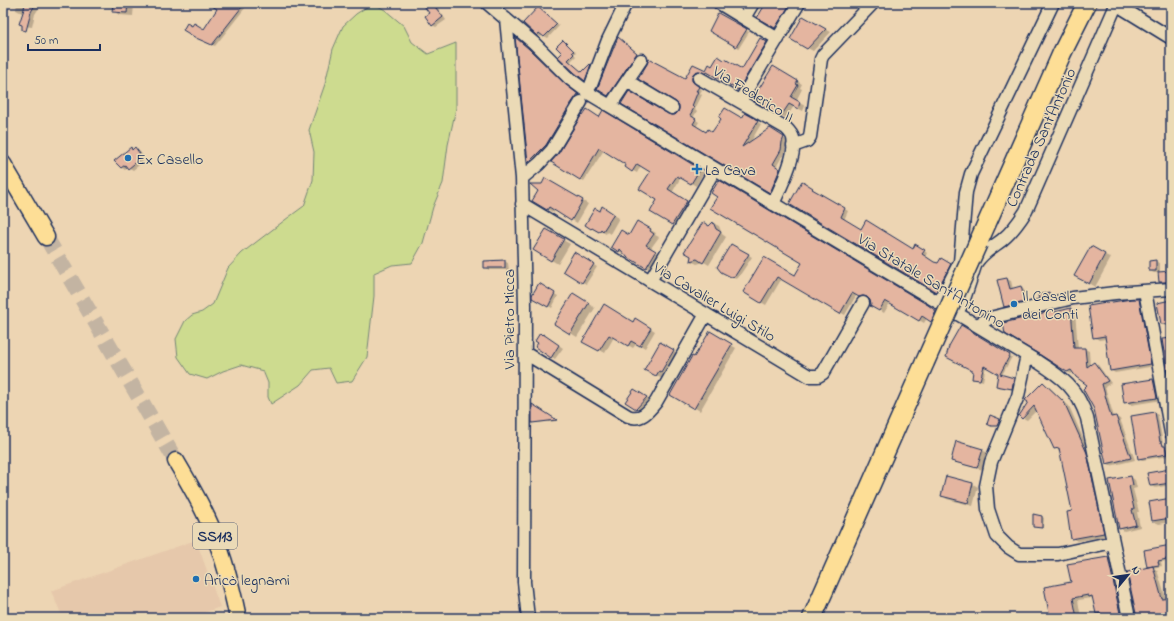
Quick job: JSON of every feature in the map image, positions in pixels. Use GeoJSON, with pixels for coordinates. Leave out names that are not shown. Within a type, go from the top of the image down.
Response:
{"type":"FeatureCollection","features":[{"type":"Feature","properties":{"kind":"highway"},"geometry":{"type":"LineString","coordinates":[[812,618],[974,247],[1062,53],[1087,3]]}},
{"type":"Feature","properties":{"kind":"main road"},"geometry":{"type":"LineString","coordinates":[[3,164],[46,237]]}},
{"type":"Feature","properties":{"kind":"main road","name":"SS113"},"geometry":{"type":"LineString","coordinates":[[176,461],[194,492],[214,532],[228,575],[238,618]]}},
{"type":"Feature","properties":{"kind":"street","name":"Via Statale Sant'Antonino"},"geometry":{"type":"LineString","coordinates":[[486,3],[534,43],[559,69],[586,92],[1028,355],[1067,383],[1081,403],[1087,418],[1129,618]]}},
{"type":"Feature","properties":{"kind":"street"},"geometry":{"type":"LineString","coordinates":[[522,178],[539,164],[552,150],[586,92],[608,40],[626,3]]}},
{"type":"Feature","properties":{"kind":"street"},"geometry":{"type":"LineString","coordinates":[[719,3],[778,39]]}},
{"type":"Feature","properties":{"kind":"street"},"geometry":{"type":"LineString","coordinates":[[744,18],[753,3]]}},
{"type":"Feature","properties":{"kind":"street"},"geometry":{"type":"LineString","coordinates":[[740,102],[799,3]]}},
{"type":"Feature","properties":{"kind":"street"},"geometry":{"type":"LineString","coordinates":[[793,146],[807,141],[810,137],[821,59],[873,3]]}},
{"type":"Feature","properties":{"kind":"street","name":"Contrada Sant'Antonio"},"geometry":{"type":"LineString","coordinates":[[952,311],[959,309],[965,298],[976,263],[966,192],[972,174],[1054,3]]}},
{"type":"Feature","properties":{"kind":"street"},"geometry":{"type":"LineString","coordinates":[[1116,3],[1171,38]]}},
{"type":"Feature","properties":{"kind":"street","name":"Contrada Sant'Antonio"},"geometry":{"type":"LineString","coordinates":[[939,303],[960,262],[974,247],[1003,238],[1019,222],[1026,211],[1116,3]]}},
{"type":"Feature","properties":{"kind":"street","name":"Via Pietro Micca"},"geometry":{"type":"LineString","coordinates":[[506,20],[522,178],[526,306],[524,582],[528,618]]}},
{"type":"Feature","properties":{"kind":"street"},"geometry":{"type":"LineString","coordinates":[[610,106],[641,60]]}},
{"type":"Feature","properties":{"kind":"street","name":"Via Federico II"},"geometry":{"type":"LineString","coordinates":[[699,78],[786,128],[790,133],[793,139],[793,146],[788,170],[773,204]]}},
{"type":"Feature","properties":{"kind":"street"},"geometry":{"type":"LineString","coordinates":[[627,81],[672,108]]}},
{"type":"Feature","properties":{"kind":"street"},"geometry":{"type":"LineString","coordinates":[[650,281],[715,169]]}},
{"type":"Feature","properties":{"kind":"street","name":"Via Cavalier Luigi Stilo"},"geometry":{"type":"LineString","coordinates":[[522,204],[802,372],[813,377],[823,373],[826,369],[863,303]]}},
{"type":"Feature","properties":{"kind":"street"},"geometry":{"type":"LineString","coordinates":[[965,298],[974,324],[990,318],[1073,298],[1145,290],[1171,289]]}},
{"type":"Feature","properties":{"kind":"street"},"geometry":{"type":"LineString","coordinates":[[1145,290],[1171,433]]}},
{"type":"Feature","properties":{"kind":"street"},"geometry":{"type":"LineString","coordinates":[[525,353],[628,416],[634,418],[650,410],[656,402],[706,314]]}},
{"type":"Feature","properties":{"kind":"street"},"geometry":{"type":"LineString","coordinates":[[1028,355],[1018,396],[991,462],[986,486],[988,509],[997,536],[1008,547],[1019,554],[1058,554],[1113,542]]}},
{"type":"Feature","properties":{"kind":"shaded area"},"geometry":{"type":"Polygon","coordinates":[[[196,540],[220,607],[190,618],[63,618],[51,591],[196,540]]]}},
{"type":"Feature","properties":{"kind":"green space"},"geometry":{"type":"Polygon","coordinates":[[[373,3],[385,10],[404,26],[412,42],[428,54],[456,43],[456,108],[448,145],[443,183],[433,207],[423,243],[412,263],[392,265],[374,273],[374,296],[367,357],[352,381],[336,383],[329,368],[313,370],[300,385],[271,404],[268,397],[268,383],[263,371],[241,365],[223,371],[207,379],[190,374],[178,357],[176,339],[185,321],[192,315],[202,312],[213,304],[228,268],[242,253],[304,206],[313,180],[314,152],[309,130],[325,84],[333,49],[343,26],[356,14],[373,3]]]}},
{"type":"Feature","properties":{"kind":"building"},"geometry":{"type":"Polygon","coordinates":[[[25,3],[36,3],[31,12],[26,31],[22,30],[22,25],[19,24],[25,3]]]}},
{"type":"Feature","properties":{"kind":"building"},"geometry":{"type":"Polygon","coordinates":[[[113,3],[128,3],[127,13],[112,12],[113,3]]]}},
{"type":"Feature","properties":{"kind":"building"},"geometry":{"type":"Polygon","coordinates":[[[207,3],[245,3],[212,45],[183,30],[187,23],[192,26],[194,23],[204,29],[217,9],[207,3]]]}},
{"type":"Feature","properties":{"kind":"building"},"geometry":{"type":"Polygon","coordinates":[[[422,3],[432,3],[443,17],[432,26],[425,16],[429,13],[422,3]]]}},
{"type":"Feature","properties":{"kind":"building"},"geometry":{"type":"Polygon","coordinates":[[[766,3],[784,3],[789,6],[775,28],[757,18],[766,3]]]}},
{"type":"Feature","properties":{"kind":"building"},"geometry":{"type":"Polygon","coordinates":[[[538,7],[557,24],[544,37],[539,33],[537,36],[523,23],[538,7]]]}},
{"type":"Feature","properties":{"kind":"building"},"geometry":{"type":"Polygon","coordinates":[[[718,13],[747,29],[736,47],[709,31],[718,13]]]}},
{"type":"Feature","properties":{"kind":"building"},"geometry":{"type":"Polygon","coordinates":[[[803,16],[826,29],[807,49],[790,39],[803,16]]]}},
{"type":"Feature","properties":{"kind":"building"},"geometry":{"type":"Polygon","coordinates":[[[515,37],[565,84],[578,94],[546,145],[528,163],[515,37]]]}},
{"type":"Feature","properties":{"kind":"building"},"geometry":{"type":"Polygon","coordinates":[[[618,37],[637,53],[608,96],[597,89],[618,37]]]}},
{"type":"Feature","properties":{"kind":"building"},"geometry":{"type":"Polygon","coordinates":[[[760,38],[767,42],[738,90],[707,72],[706,74],[699,71],[693,74],[692,81],[699,87],[696,91],[698,91],[692,106],[694,108],[690,115],[696,119],[693,124],[706,132],[708,129],[712,132],[721,119],[719,117],[725,108],[742,118],[745,113],[753,117],[758,121],[742,147],[770,128],[784,137],[781,150],[773,164],[780,169],[770,193],[621,104],[629,91],[668,114],[675,115],[679,109],[679,105],[676,102],[638,79],[649,59],[685,78],[693,64],[706,70],[709,64],[712,66],[718,56],[742,69],[760,38]]]}},
{"type":"Feature","properties":{"kind":"building"},"geometry":{"type":"Polygon","coordinates":[[[563,40],[574,51],[572,52],[574,54],[568,60],[582,72],[591,64],[585,81],[558,57],[562,53],[556,47],[563,40]]]}},
{"type":"Feature","properties":{"kind":"building"},"geometry":{"type":"Polygon","coordinates":[[[773,66],[798,81],[796,84],[798,85],[791,97],[800,102],[798,109],[789,104],[781,116],[752,100],[773,66]]]}},
{"type":"Feature","properties":{"kind":"building"},"geometry":{"type":"Polygon","coordinates":[[[587,109],[599,117],[603,110],[700,169],[691,184],[677,176],[668,189],[687,201],[672,225],[650,212],[657,200],[639,189],[650,172],[637,164],[632,172],[625,167],[626,165],[599,148],[580,180],[551,162],[558,154],[582,114],[583,115],[587,109]]]}},
{"type":"Feature","properties":{"kind":"building","name":"Ex Casello"},"geometry":{"type":"Polygon","coordinates":[[[131,147],[132,150],[135,147],[140,154],[138,157],[140,159],[128,169],[125,165],[121,168],[114,161],[131,147]]]}},
{"type":"Feature","properties":{"kind":"building"},"geometry":{"type":"Polygon","coordinates":[[[545,178],[583,200],[571,221],[549,207],[547,210],[532,201],[538,191],[530,184],[542,184],[545,178]]]}},
{"type":"Feature","properties":{"kind":"building"},"geometry":{"type":"Polygon","coordinates":[[[719,180],[928,305],[936,311],[931,322],[922,316],[919,321],[885,301],[879,311],[870,306],[870,300],[867,297],[859,297],[852,293],[840,314],[777,277],[761,303],[743,292],[764,257],[795,275],[802,263],[710,208],[717,197],[711,193],[719,180]]]}},
{"type":"Feature","properties":{"kind":"building"},"geometry":{"type":"Polygon","coordinates":[[[802,181],[813,188],[812,189],[845,208],[841,217],[861,229],[866,220],[913,249],[915,244],[925,250],[922,254],[934,262],[938,263],[941,258],[951,264],[936,292],[789,204],[802,181]]]}},
{"type":"Feature","properties":{"kind":"building"},"geometry":{"type":"Polygon","coordinates":[[[602,206],[614,214],[603,231],[601,229],[599,232],[585,225],[595,208],[600,211],[602,206]]]}},
{"type":"Feature","properties":{"kind":"building"},"geometry":{"type":"Polygon","coordinates":[[[637,221],[651,229],[650,231],[654,234],[646,245],[656,251],[646,268],[628,258],[620,249],[619,252],[611,247],[621,230],[629,235],[637,221]]]}},
{"type":"Feature","properties":{"kind":"building"},"geometry":{"type":"Polygon","coordinates":[[[703,222],[709,226],[713,222],[716,229],[721,232],[703,263],[697,259],[690,261],[691,256],[684,252],[703,222]]]}},
{"type":"Feature","properties":{"kind":"building"},"geometry":{"type":"Polygon","coordinates":[[[546,229],[564,239],[551,261],[533,250],[546,229]]]}},
{"type":"Feature","properties":{"kind":"building"},"geometry":{"type":"Polygon","coordinates":[[[731,244],[749,254],[735,276],[731,277],[721,272],[717,267],[731,244]]]}},
{"type":"Feature","properties":{"kind":"building"},"geometry":{"type":"Polygon","coordinates":[[[1091,246],[1105,254],[1089,284],[1074,276],[1091,246]]]}},
{"type":"Feature","properties":{"kind":"building"},"geometry":{"type":"Polygon","coordinates":[[[574,252],[594,264],[582,283],[563,271],[574,252]]]}},
{"type":"Feature","properties":{"kind":"building"},"geometry":{"type":"Polygon","coordinates":[[[505,260],[505,268],[484,268],[484,261],[505,260]]]}},
{"type":"Feature","properties":{"kind":"building"},"geometry":{"type":"Polygon","coordinates":[[[1156,260],[1156,271],[1149,271],[1149,261],[1156,260]]]}},
{"type":"Feature","properties":{"kind":"building"},"geometry":{"type":"Polygon","coordinates":[[[1171,271],[1171,279],[1168,279],[1168,282],[1159,282],[1158,272],[1171,271]]]}},
{"type":"Feature","properties":{"kind":"building"},"geometry":{"type":"Polygon","coordinates":[[[1007,278],[1010,289],[1021,286],[1025,302],[1004,307],[997,280],[1007,278]]]}},
{"type":"Feature","properties":{"kind":"building"},"geometry":{"type":"Polygon","coordinates":[[[539,283],[555,293],[548,307],[532,298],[532,295],[539,283]]]}},
{"type":"Feature","properties":{"kind":"building"},"geometry":{"type":"Polygon","coordinates":[[[1049,292],[1050,296],[1039,299],[1038,295],[1049,292]]]}},
{"type":"Feature","properties":{"kind":"building"},"geometry":{"type":"Polygon","coordinates":[[[573,293],[589,303],[570,334],[554,324],[573,293]]]}},
{"type":"Feature","properties":{"kind":"building"},"geometry":{"type":"Polygon","coordinates":[[[1139,299],[1151,364],[1110,371],[1105,336],[1093,338],[1088,306],[1139,299]]]}},
{"type":"Feature","properties":{"kind":"building"},"geometry":{"type":"Polygon","coordinates":[[[1171,300],[1171,323],[1161,324],[1157,303],[1171,300]]]}},
{"type":"Feature","properties":{"kind":"building"},"geometry":{"type":"Polygon","coordinates":[[[604,304],[633,322],[635,318],[651,328],[640,346],[631,341],[628,346],[609,335],[599,351],[582,342],[604,304]]]}},
{"type":"Feature","properties":{"kind":"building"},"geometry":{"type":"Polygon","coordinates":[[[1071,308],[1074,348],[1085,348],[1087,367],[1094,362],[1108,381],[1102,384],[1111,417],[1116,416],[1131,458],[1106,464],[1094,409],[1083,389],[1087,385],[1076,377],[1071,370],[1067,372],[1005,334],[1003,323],[1054,310],[1055,312],[1071,308]]]}},
{"type":"Feature","properties":{"kind":"building"},"geometry":{"type":"Polygon","coordinates":[[[961,325],[1010,355],[1000,374],[1014,378],[1012,389],[996,386],[998,374],[984,366],[980,380],[972,379],[973,371],[946,357],[949,346],[961,325]]]}},
{"type":"Feature","properties":{"kind":"building"},"geometry":{"type":"Polygon","coordinates":[[[710,331],[732,344],[694,409],[670,395],[692,356],[694,357],[710,331]]]}},
{"type":"Feature","properties":{"kind":"building"},"geometry":{"type":"Polygon","coordinates":[[[540,333],[559,345],[551,358],[535,347],[538,343],[535,341],[540,333]]]}},
{"type":"Feature","properties":{"kind":"building"},"geometry":{"type":"Polygon","coordinates":[[[1171,338],[1171,371],[1167,371],[1162,339],[1171,338]]]}},
{"type":"Feature","properties":{"kind":"building"},"geometry":{"type":"Polygon","coordinates":[[[660,342],[674,350],[661,372],[659,371],[656,376],[644,370],[660,342]]]}},
{"type":"Feature","properties":{"kind":"building"},"geometry":{"type":"Polygon","coordinates":[[[1153,379],[1157,398],[1124,403],[1121,384],[1153,379]]]}},
{"type":"Feature","properties":{"kind":"building"},"geometry":{"type":"Polygon","coordinates":[[[1043,382],[1064,402],[1087,453],[1104,533],[1071,539],[1067,512],[1072,511],[1059,448],[1054,449],[1034,406],[1022,419],[1019,416],[1028,402],[1025,400],[1043,382]]]}},
{"type":"Feature","properties":{"kind":"building"},"geometry":{"type":"Polygon","coordinates":[[[634,389],[647,397],[636,409],[625,402],[634,389]]]}},
{"type":"Feature","properties":{"kind":"building"},"geometry":{"type":"Polygon","coordinates":[[[532,404],[540,409],[557,420],[532,423],[532,404]]]}},
{"type":"Feature","properties":{"kind":"building"},"geometry":{"type":"Polygon","coordinates":[[[1155,412],[1160,442],[1162,442],[1163,446],[1165,446],[1167,454],[1138,459],[1131,416],[1155,412]]]}},
{"type":"Feature","properties":{"kind":"building"},"geometry":{"type":"Polygon","coordinates":[[[990,415],[1000,419],[997,426],[987,424],[990,415]]]}},
{"type":"Feature","properties":{"kind":"building"},"geometry":{"type":"Polygon","coordinates":[[[956,441],[983,449],[977,468],[951,461],[956,441]]]}},
{"type":"Feature","properties":{"kind":"building"},"geometry":{"type":"Polygon","coordinates":[[[1170,469],[1171,483],[1150,486],[1147,473],[1170,469]]]}},
{"type":"Feature","properties":{"kind":"building"},"geometry":{"type":"Polygon","coordinates":[[[946,476],[973,483],[968,503],[941,496],[946,476]]]}},
{"type":"Feature","properties":{"kind":"building"},"geometry":{"type":"Polygon","coordinates":[[[1131,476],[1133,485],[1129,486],[1134,509],[1132,510],[1136,525],[1119,529],[1109,480],[1131,476]]]}},
{"type":"Feature","properties":{"kind":"building"},"geometry":{"type":"Polygon","coordinates":[[[1171,498],[1171,518],[1152,521],[1149,502],[1171,498]]]}},
{"type":"Feature","properties":{"kind":"building"},"geometry":{"type":"Polygon","coordinates":[[[1033,514],[1042,516],[1042,528],[1033,527],[1033,514]]]}},
{"type":"Feature","properties":{"kind":"building"},"geometry":{"type":"Polygon","coordinates":[[[1171,545],[1171,558],[1158,561],[1159,565],[1147,567],[1144,550],[1171,545]]]}},
{"type":"Feature","properties":{"kind":"building"},"geometry":{"type":"Polygon","coordinates":[[[1108,557],[1121,618],[1101,618],[1101,613],[1096,614],[1092,596],[1089,597],[1088,595],[1073,598],[1077,618],[1050,618],[1044,587],[1071,582],[1067,564],[1108,557]]]}},
{"type":"Feature","properties":{"kind":"building"},"geometry":{"type":"Polygon","coordinates":[[[1153,566],[1162,599],[1171,598],[1171,618],[1137,618],[1127,572],[1153,566]]]}},
{"type":"Feature","properties":{"kind":"tunnel"},"geometry":{"type":"LineString","coordinates":[[46,237],[176,461]]}},
{"type":"Feature","properties":{"kind":"place","name":"Ex Casello"},"geometry":{"type":"Point","coordinates":[128,158]}},
{"type":"Feature","properties":{"kind":"place","name":"La Cava"},"geometry":{"type":"Point","coordinates":[697,169]}},
{"type":"Feature","properties":{"kind":"place","name":"Il Casale dei Conti"},"geometry":{"type":"Point","coordinates":[1014,304]}},
{"type":"Feature","properties":{"kind":"place","name":"Aricò legnami"},"geometry":{"type":"Point","coordinates":[196,579]}}]}
